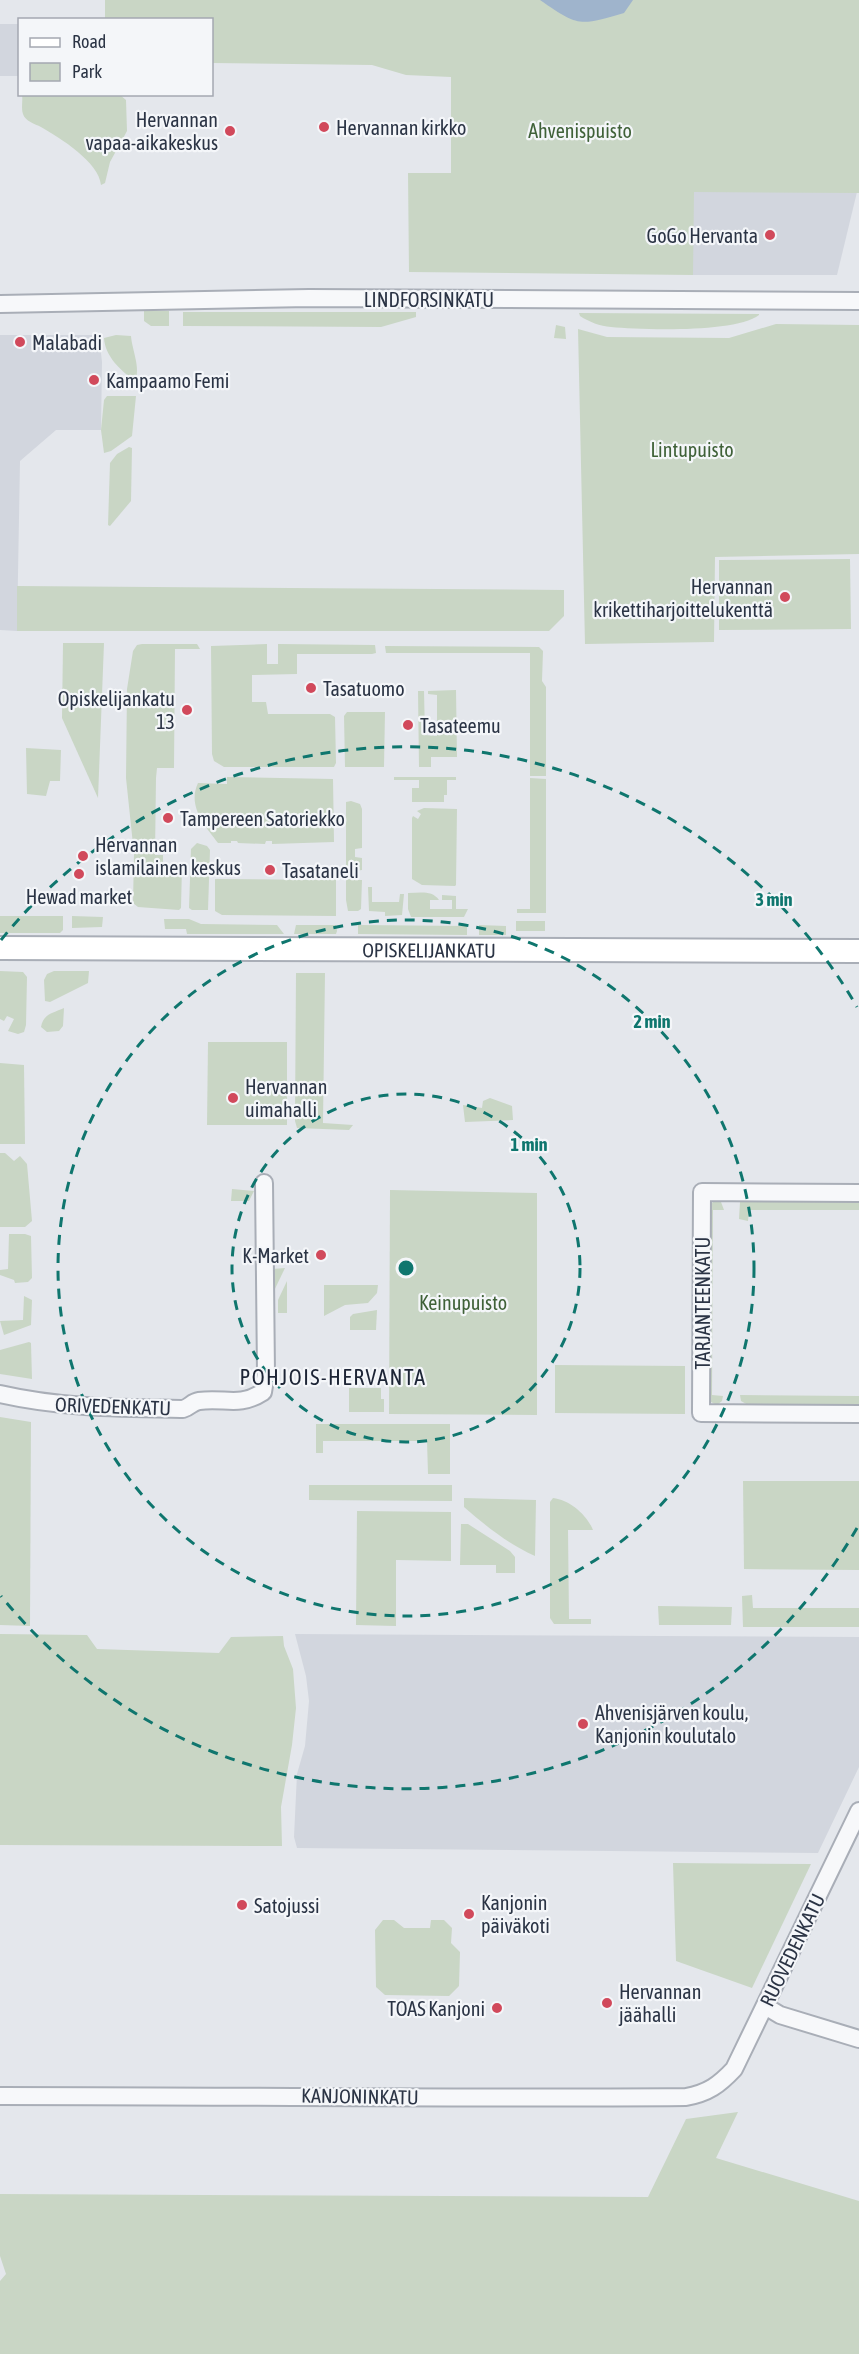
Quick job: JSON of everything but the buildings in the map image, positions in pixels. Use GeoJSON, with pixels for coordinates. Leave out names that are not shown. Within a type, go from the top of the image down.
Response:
{"type":"FeatureCollection","features":[{"type":"Feature","properties":{"kind":"main road","name":"OPISKELIJANKATU"},"geometry":{"type":"LineString","coordinates":[[0,948],[554,952],[859,951]]}},
{"type":"Feature","properties":{"kind":"street","name":"LINDFORSINKATU"},"geometry":{"type":"LineString","coordinates":[[0,304],[298,298],[859,301]]}},
{"type":"Feature","properties":{"kind":"street","name":"ORIVEDENKATU"},"geometry":{"type":"LineString","coordinates":[[0,1394],[38,1403],[183,1409],[193,1402],[202,1400],[249,1401],[263,1392],[266,1373],[264,1183]]}},
{"type":"Feature","properties":{"kind":"street","name":"TARJANTEENKATU"},"geometry":{"type":"LineString","coordinates":[[859,1193],[702,1192],[701,1413],[859,1414]]}},
{"type":"Feature","properties":{"kind":"street","name":"RUOVEDENKATU"},"geometry":{"type":"LineString","coordinates":[[718,2085],[734,2069],[859,1811]]}},
{"type":"Feature","properties":{"kind":"street"},"geometry":{"type":"LineString","coordinates":[[765,2006],[780,2015],[859,2039]]}},
{"type":"Feature","properties":{"kind":"street","name":"KANJONINKATU"},"geometry":{"type":"LineString","coordinates":[[0,2096],[686,2097],[704,2094],[718,2085]]}},
{"type":"Feature","properties":{"kind":"shaded area"},"geometry":{"type":"Polygon","coordinates":[[[0,24],[18,24],[18,76],[0,76],[0,24]]]}},
{"type":"Feature","properties":{"kind":"shaded area"},"geometry":{"type":"Polygon","coordinates":[[[693,192],[857,192],[837,275],[693,275],[693,192]]]}},
{"type":"Feature","properties":{"kind":"shaded area"},"geometry":{"type":"Polygon","coordinates":[[[0,335],[99,335],[102,362],[101,430],[56,430],[20,461],[17,631],[0,630],[0,335]]]}},
{"type":"Feature","properties":{"kind":"shaded area","name":"Ahvenisjärven koulu, Kanjonin koulutalo"},"geometry":{"type":"Polygon","coordinates":[[[295,1634],[859,1637],[859,1767],[818,1853],[297,1848],[294,1837],[297,1774],[305,1746],[309,1701],[306,1676],[295,1634]]]}},
{"type":"Feature","properties":{"kind":"green space","name":"Ahvenispuisto"},"geometry":{"type":"Polygon","coordinates":[[[105,0],[859,0],[859,193],[694,192],[693,275],[409,272],[408,173],[451,173],[451,77],[406,75],[372,65],[213,63],[213,18],[105,18],[105,0]]]}},
{"type":"Feature","properties":{"kind":"green space"},"geometry":{"type":"Polygon","coordinates":[[[22,96],[121,96],[126,100],[127,131],[110,162],[105,183],[101,185],[99,176],[77,151],[58,137],[30,122],[22,112],[22,96]]]}},
{"type":"Feature","properties":{"kind":"green space"},"geometry":{"type":"Polygon","coordinates":[[[144,311],[169,311],[169,326],[151,326],[144,321],[144,311]]]}},
{"type":"Feature","properties":{"kind":"green space"},"geometry":{"type":"Polygon","coordinates":[[[183,312],[416,312],[416,317],[381,327],[183,326],[183,312]]]}},
{"type":"Feature","properties":{"kind":"green space"},"geometry":{"type":"Polygon","coordinates":[[[579,313],[759,315],[731,325],[665,329],[599,325],[580,316],[579,313]]]}},
{"type":"Feature","properties":{"kind":"green space","name":"Lintupuisto"},"geometry":{"type":"Polygon","coordinates":[[[776,324],[859,325],[859,554],[715,557],[714,642],[585,644],[578,329],[607,337],[729,338],[776,324]]]}},
{"type":"Feature","properties":{"kind":"green space"},"geometry":{"type":"Polygon","coordinates":[[[556,325],[565,327],[566,339],[554,338],[556,325]]]}},
{"type":"Feature","properties":{"kind":"green space"},"geometry":{"type":"Polygon","coordinates":[[[116,335],[131,336],[137,365],[135,381],[119,367],[107,351],[104,338],[116,335]]]}},
{"type":"Feature","properties":{"kind":"green space"},"geometry":{"type":"Polygon","coordinates":[[[107,396],[136,396],[132,436],[111,451],[104,453],[101,430],[104,400],[107,396]]]}},
{"type":"Feature","properties":{"kind":"green space"},"geometry":{"type":"Polygon","coordinates":[[[129,447],[132,448],[131,501],[110,526],[108,525],[110,463],[117,454],[129,447]]]}},
{"type":"Feature","properties":{"kind":"green space","name":"Hervannan krikettiharjoittelukenttä"},"geometry":{"type":"Polygon","coordinates":[[[850,559],[851,629],[719,630],[719,560],[850,559]]]}},
{"type":"Feature","properties":{"kind":"green space"},"geometry":{"type":"Polygon","coordinates":[[[17,586],[564,590],[564,616],[549,631],[17,631],[17,586]]]}},
{"type":"Feature","properties":{"kind":"green space"},"geometry":{"type":"Polygon","coordinates":[[[63,643],[104,643],[98,798],[62,718],[63,643]]]}},
{"type":"Feature","properties":{"kind":"green space"},"geometry":{"type":"Polygon","coordinates":[[[197,644],[200,649],[175,649],[174,768],[157,768],[156,778],[155,855],[163,855],[163,863],[182,866],[181,908],[179,910],[138,907],[133,903],[134,854],[126,778],[127,689],[133,651],[137,645],[197,644]]]}},
{"type":"Feature","properties":{"kind":"green space"},"geometry":{"type":"Polygon","coordinates":[[[267,644],[267,664],[278,664],[278,644],[375,645],[376,653],[372,654],[297,654],[297,674],[252,675],[252,702],[266,702],[268,714],[330,714],[335,717],[336,763],[334,767],[224,767],[214,761],[212,754],[211,646],[267,644]]]}},
{"type":"Feature","properties":{"kind":"green space"},"geometry":{"type":"Polygon","coordinates":[[[385,646],[539,647],[543,651],[542,681],[546,687],[546,776],[530,776],[530,653],[386,653],[385,646]]]}},
{"type":"Feature","properties":{"kind":"green space"},"geometry":{"type":"Polygon","coordinates":[[[456,690],[457,757],[431,757],[431,767],[419,767],[418,691],[424,691],[425,735],[437,736],[437,695],[428,694],[428,691],[456,690]]]}},
{"type":"Feature","properties":{"kind":"green space"},"geometry":{"type":"Polygon","coordinates":[[[347,712],[385,712],[384,767],[345,767],[344,716],[347,712]]]}},
{"type":"Feature","properties":{"kind":"green space"},"geometry":{"type":"Polygon","coordinates":[[[26,748],[61,750],[60,781],[50,781],[46,796],[27,794],[26,748]]]}},
{"type":"Feature","properties":{"kind":"green space"},"geometry":{"type":"Polygon","coordinates":[[[227,777],[333,779],[334,842],[272,844],[272,841],[266,841],[265,844],[231,841],[231,843],[218,843],[199,815],[196,808],[195,791],[198,783],[227,784],[227,777]]]}},
{"type":"Feature","properties":{"kind":"green space"},"geometry":{"type":"Polygon","coordinates":[[[394,777],[456,777],[456,780],[447,780],[447,795],[444,795],[444,802],[412,802],[412,788],[419,788],[419,780],[394,780],[394,777]]]}},
{"type":"Feature","properties":{"kind":"green space"},"geometry":{"type":"Polygon","coordinates":[[[530,778],[546,779],[546,913],[517,913],[517,909],[530,909],[530,778]]]}},
{"type":"Feature","properties":{"kind":"green space"},"geometry":{"type":"Polygon","coordinates":[[[346,802],[360,804],[362,809],[362,848],[355,849],[355,857],[362,858],[362,870],[355,871],[355,880],[362,880],[361,909],[358,911],[348,911],[346,900],[346,802]]]}},
{"type":"Feature","properties":{"kind":"green space"},"geometry":{"type":"Polygon","coordinates":[[[424,808],[457,809],[455,886],[422,885],[412,879],[412,818],[413,816],[418,819],[421,814],[417,811],[424,808]]]}},
{"type":"Feature","properties":{"kind":"green space"},"geometry":{"type":"Polygon","coordinates":[[[197,843],[207,846],[210,850],[208,910],[189,908],[191,849],[197,843]]]}},
{"type":"Feature","properties":{"kind":"green space"},"geometry":{"type":"Polygon","coordinates":[[[333,864],[336,880],[336,916],[222,915],[215,911],[215,879],[325,880],[325,875],[333,875],[333,864]]]}},
{"type":"Feature","properties":{"kind":"green space"},"geometry":{"type":"Polygon","coordinates":[[[368,887],[372,887],[372,902],[399,902],[400,894],[404,894],[402,915],[385,916],[385,912],[369,911],[368,887]]]}},
{"type":"Feature","properties":{"kind":"green space"},"geometry":{"type":"Polygon","coordinates":[[[408,893],[425,893],[436,897],[439,900],[430,900],[430,909],[452,909],[452,900],[442,900],[442,895],[456,896],[456,909],[468,909],[464,917],[411,917],[408,909],[408,893]]]}},
{"type":"Feature","properties":{"kind":"green space"},"geometry":{"type":"Polygon","coordinates":[[[0,916],[63,916],[63,930],[60,933],[0,933],[0,916]]]}},
{"type":"Feature","properties":{"kind":"green space"},"geometry":{"type":"Polygon","coordinates":[[[72,916],[103,917],[102,927],[72,928],[72,916]]]}},
{"type":"Feature","properties":{"kind":"green space"},"geometry":{"type":"Polygon","coordinates":[[[164,919],[189,919],[201,924],[277,925],[284,934],[187,934],[186,929],[165,929],[164,919]]]}},
{"type":"Feature","properties":{"kind":"green space"},"geometry":{"type":"Polygon","coordinates":[[[516,921],[545,921],[545,931],[516,931],[516,921]]]}},
{"type":"Feature","properties":{"kind":"green space"},"geometry":{"type":"Polygon","coordinates":[[[296,925],[336,925],[337,931],[336,934],[294,934],[296,925]]]}},
{"type":"Feature","properties":{"kind":"green space"},"geometry":{"type":"Polygon","coordinates":[[[358,925],[467,926],[467,935],[358,934],[358,925]]]}},
{"type":"Feature","properties":{"kind":"green space"},"geometry":{"type":"Polygon","coordinates":[[[479,925],[506,926],[506,935],[479,935],[479,925]]]}},
{"type":"Feature","properties":{"kind":"green space"},"geometry":{"type":"Polygon","coordinates":[[[0,971],[23,972],[27,977],[24,1032],[18,1034],[8,1031],[14,1019],[7,1016],[4,1021],[0,1019],[0,971]]]}},
{"type":"Feature","properties":{"kind":"green space"},"geometry":{"type":"Polygon","coordinates":[[[54,971],[89,971],[88,983],[50,1002],[45,1001],[44,980],[47,974],[54,971]]]}},
{"type":"Feature","properties":{"kind":"green space"},"geometry":{"type":"Polygon","coordinates":[[[296,973],[325,973],[323,1123],[353,1125],[349,1130],[297,1128],[295,1121],[296,973]]]}},
{"type":"Feature","properties":{"kind":"green space"},"geometry":{"type":"Polygon","coordinates":[[[64,1008],[63,1026],[59,1031],[47,1032],[41,1027],[46,1017],[64,1008]]]}},
{"type":"Feature","properties":{"kind":"green space"},"geometry":{"type":"Polygon","coordinates":[[[208,1042],[287,1042],[287,1125],[207,1125],[208,1042]]]}},
{"type":"Feature","properties":{"kind":"green space"},"geometry":{"type":"Polygon","coordinates":[[[0,1063],[24,1065],[25,1144],[0,1144],[0,1063]]]}},
{"type":"Feature","properties":{"kind":"green space"},"geometry":{"type":"Polygon","coordinates":[[[490,1098],[512,1106],[513,1120],[465,1122],[463,1105],[482,1108],[483,1101],[490,1098]]]}},
{"type":"Feature","properties":{"kind":"green space"},"geometry":{"type":"Polygon","coordinates":[[[0,1153],[5,1153],[14,1161],[20,1156],[27,1164],[32,1221],[25,1227],[0,1227],[0,1153]]]}},
{"type":"Feature","properties":{"kind":"green space"},"geometry":{"type":"Polygon","coordinates":[[[232,1189],[254,1191],[249,1201],[231,1201],[232,1189]]]}},
{"type":"Feature","properties":{"kind":"green space","name":"Keinupuisto"},"geometry":{"type":"Polygon","coordinates":[[[390,1190],[537,1193],[537,1415],[389,1414],[390,1190]]]}},
{"type":"Feature","properties":{"kind":"green space"},"geometry":{"type":"Polygon","coordinates":[[[714,1201],[721,1202],[724,1210],[713,1210],[712,1395],[723,1396],[722,1401],[717,1405],[709,1401],[709,1206],[714,1201]]]}},
{"type":"Feature","properties":{"kind":"green space"},"geometry":{"type":"Polygon","coordinates":[[[740,1202],[859,1202],[859,1210],[749,1210],[748,1221],[739,1219],[740,1202]]]}},
{"type":"Feature","properties":{"kind":"green space"},"geometry":{"type":"Polygon","coordinates":[[[9,1234],[31,1236],[32,1278],[28,1282],[15,1283],[14,1280],[0,1275],[0,1270],[8,1269],[9,1234]]]}},
{"type":"Feature","properties":{"kind":"green space"},"geometry":{"type":"Polygon","coordinates":[[[285,1268],[272,1295],[272,1269],[285,1268]]]}},
{"type":"Feature","properties":{"kind":"green space"},"geometry":{"type":"Polygon","coordinates":[[[287,1281],[287,1313],[278,1313],[278,1300],[287,1281]]]}},
{"type":"Feature","properties":{"kind":"green space"},"geometry":{"type":"Polygon","coordinates":[[[324,1285],[378,1285],[377,1293],[368,1303],[345,1305],[324,1316],[324,1285]]]}},
{"type":"Feature","properties":{"kind":"green space"},"geometry":{"type":"Polygon","coordinates":[[[24,1296],[32,1300],[31,1325],[4,1335],[0,1321],[23,1320],[24,1296]]]}},
{"type":"Feature","properties":{"kind":"green space"},"geometry":{"type":"Polygon","coordinates":[[[377,1310],[376,1330],[350,1330],[350,1317],[353,1314],[377,1310]]]}},
{"type":"Feature","properties":{"kind":"green space"},"geometry":{"type":"Polygon","coordinates":[[[31,1343],[32,1379],[0,1374],[0,1350],[31,1343]]]}},
{"type":"Feature","properties":{"kind":"green space"},"geometry":{"type":"Polygon","coordinates":[[[555,1365],[685,1366],[685,1414],[555,1413],[555,1365]]]}},
{"type":"Feature","properties":{"kind":"green space"},"geometry":{"type":"Polygon","coordinates":[[[349,1388],[381,1388],[384,1412],[349,1412],[349,1388]]]}},
{"type":"Feature","properties":{"kind":"green space"},"geometry":{"type":"Polygon","coordinates":[[[740,1395],[859,1396],[859,1405],[748,1405],[741,1401],[740,1395]]]}},
{"type":"Feature","properties":{"kind":"green space"},"geometry":{"type":"Polygon","coordinates":[[[0,1417],[31,1422],[30,1626],[0,1625],[0,1417]]]}},
{"type":"Feature","properties":{"kind":"green space"},"geometry":{"type":"Polygon","coordinates":[[[316,1424],[450,1424],[450,1474],[428,1474],[427,1441],[323,1441],[323,1453],[316,1453],[316,1424]]]}},
{"type":"Feature","properties":{"kind":"green space"},"geometry":{"type":"Polygon","coordinates":[[[743,1481],[859,1481],[859,1570],[744,1569],[743,1481]]]}},
{"type":"Feature","properties":{"kind":"green space"},"geometry":{"type":"Polygon","coordinates":[[[309,1485],[452,1485],[452,1501],[309,1500],[309,1485]]]}},
{"type":"Feature","properties":{"kind":"green space"},"geometry":{"type":"Polygon","coordinates":[[[464,1498],[536,1500],[535,1556],[506,1540],[481,1521],[464,1507],[464,1498]]]}},
{"type":"Feature","properties":{"kind":"green space"},"geometry":{"type":"Polygon","coordinates":[[[553,1498],[577,1509],[587,1519],[593,1530],[568,1530],[569,1619],[591,1619],[591,1624],[554,1624],[550,1618],[550,1502],[553,1498]]]}},
{"type":"Feature","properties":{"kind":"green space"},"geometry":{"type":"Polygon","coordinates":[[[357,1511],[451,1512],[451,1561],[396,1560],[396,1626],[356,1625],[357,1511]]]}},
{"type":"Feature","properties":{"kind":"green space"},"geometry":{"type":"Polygon","coordinates":[[[461,1524],[468,1524],[510,1551],[515,1557],[515,1573],[496,1573],[496,1565],[460,1565],[461,1524]]]}},
{"type":"Feature","properties":{"kind":"green space"},"geometry":{"type":"Polygon","coordinates":[[[752,1595],[753,1608],[859,1608],[859,1627],[743,1627],[742,1596],[752,1595]]]}},
{"type":"Feature","properties":{"kind":"green space"},"geometry":{"type":"Polygon","coordinates":[[[658,1606],[732,1607],[731,1625],[659,1625],[658,1606]]]}},
{"type":"Feature","properties":{"kind":"green space"},"geometry":{"type":"Polygon","coordinates":[[[0,1634],[87,1635],[97,1649],[219,1653],[231,1637],[283,1636],[284,1646],[293,1669],[296,1708],[281,1807],[282,1846],[0,1845],[0,1634]]]}},
{"type":"Feature","properties":{"kind":"green space"},"geometry":{"type":"Polygon","coordinates":[[[673,1863],[811,1864],[752,1988],[676,1961],[673,1863]]]}},
{"type":"Feature","properties":{"kind":"green space"},"geometry":{"type":"Polygon","coordinates":[[[383,1920],[394,1920],[404,1928],[430,1928],[431,1920],[444,1920],[452,1928],[451,1943],[460,1952],[459,1986],[449,1996],[385,1995],[376,1987],[375,1930],[383,1920]]]}},
{"type":"Feature","properties":{"kind":"green space"},"geometry":{"type":"Polygon","coordinates":[[[738,2112],[716,2158],[859,2201],[859,2354],[0,2354],[0,2281],[6,2274],[0,2256],[0,2194],[648,2197],[686,2119],[738,2112]]]}},
{"type":"Feature","properties":{"kind":"water"},"geometry":{"type":"Polygon","coordinates":[[[540,0],[633,0],[624,13],[580,22],[563,15],[540,0]]]}},
{"type":"Feature","properties":{"kind":"place","name":"Hervannan kirkko"},"geometry":{"type":"Point","coordinates":[324,127]}},
{"type":"Feature","properties":{"kind":"place","name":"Hervannan vapaa-aikakeskus"},"geometry":{"type":"Point","coordinates":[230,131]}},
{"type":"Feature","properties":{"kind":"place","name":"GoGo Hervanta"},"geometry":{"type":"Point","coordinates":[770,235]}},
{"type":"Feature","properties":{"kind":"place","name":"Malabadi"},"geometry":{"type":"Point","coordinates":[20,342]}},
{"type":"Feature","properties":{"kind":"place","name":"Kampaamo Femi"},"geometry":{"type":"Point","coordinates":[94,380]}},
{"type":"Feature","properties":{"kind":"place","name":"Hervannan krikettiharjoittelukenttä"},"geometry":{"type":"Point","coordinates":[785,597]}},
{"type":"Feature","properties":{"kind":"place","name":"Tasatuomo"},"geometry":{"type":"Point","coordinates":[311,688]}},
{"type":"Feature","properties":{"kind":"place","name":"Opiskelijankatu 13"},"geometry":{"type":"Point","coordinates":[187,710]}},
{"type":"Feature","properties":{"kind":"place","name":"Tasateemu"},"geometry":{"type":"Point","coordinates":[408,725]}},
{"type":"Feature","properties":{"kind":"place","name":"Tampereen Satoriekko"},"geometry":{"type":"Point","coordinates":[168,818]}},
{"type":"Feature","properties":{"kind":"place","name":"Hervannan islamilainen keskus"},"geometry":{"type":"Point","coordinates":[83,856]}},
{"type":"Feature","properties":{"kind":"place","name":"Tasataneli"},"geometry":{"type":"Point","coordinates":[270,870]}},
{"type":"Feature","properties":{"kind":"place","name":"Hewad market"},"geometry":{"type":"Point","coordinates":[79,874]}},
{"type":"Feature","properties":{"kind":"place","name":"Hervannan uimahalli"},"geometry":{"type":"Point","coordinates":[233,1098]}},
{"type":"Feature","properties":{"kind":"place","name":"K-Market"},"geometry":{"type":"Point","coordinates":[321,1255]}},
{"type":"Feature","properties":{"kind":"place","name":"Ahvenisjärven koulu, Kanjonin koulutalo"},"geometry":{"type":"Point","coordinates":[583,1724]}},
{"type":"Feature","properties":{"kind":"place","name":"Satojussi"},"geometry":{"type":"Point","coordinates":[242,1905]}},
{"type":"Feature","properties":{"kind":"place","name":"Kanjonin päiväkoti"},"geometry":{"type":"Point","coordinates":[469,1914]}},
{"type":"Feature","properties":{"kind":"place","name":"Hervannan jäähalli"},"geometry":{"type":"Point","coordinates":[607,2003]}},
{"type":"Feature","properties":{"kind":"place","name":"TOAS Kanjoni"},"geometry":{"type":"Point","coordinates":[497,2008]}},
{"type":"Feature","properties":{"kind":"district","name":"POHJOIS-HERVANTA"},"geometry":{"type":"Point","coordinates":[333,1377]}}]}
